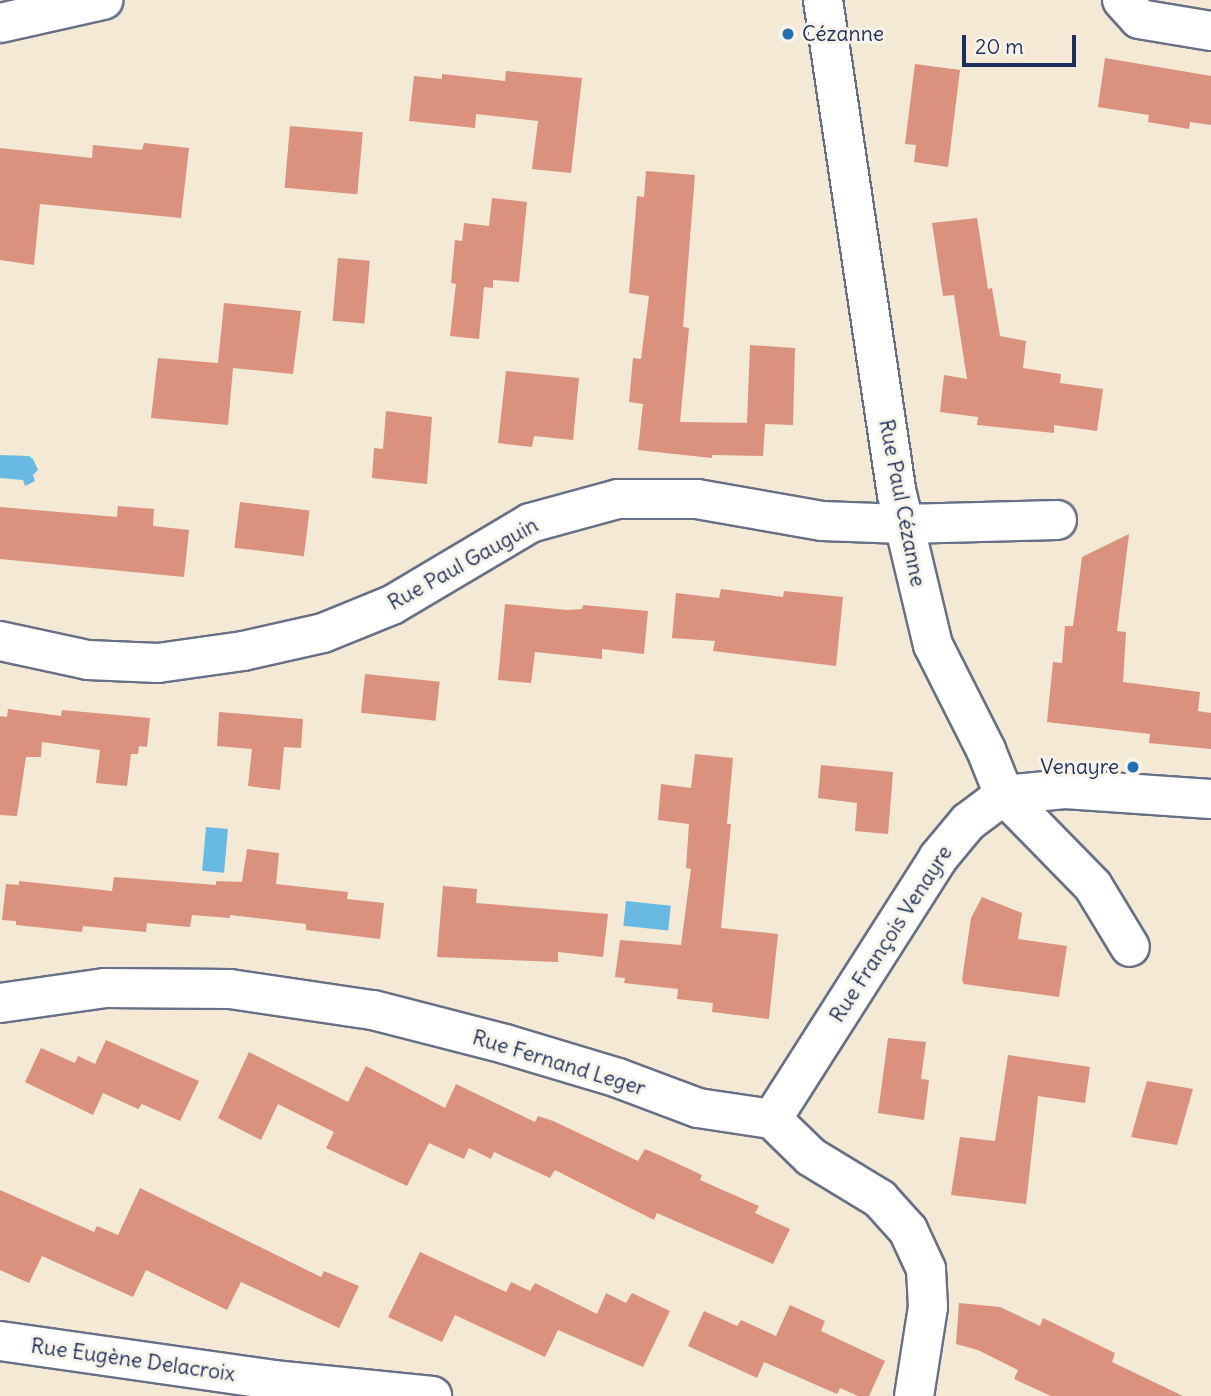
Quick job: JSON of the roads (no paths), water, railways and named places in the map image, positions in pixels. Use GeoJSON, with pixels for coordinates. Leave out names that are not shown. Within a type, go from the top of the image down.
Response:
{"type":"FeatureCollection","features":[{"type":"Feature","properties":{"kind":"street"},"geometry":{"type":"LineString","coordinates":[[0,23],[103,0]]}},
{"type":"Feature","properties":{"kind":"street","name":"Rue Paul Cézanne"},"geometry":{"type":"LineString","coordinates":[[823,0],[885,421],[904,524],[933,645],[986,751],[1004,794],[1093,886],[1130,947]]}},
{"type":"Feature","properties":{"kind":"street"},"geometry":{"type":"LineString","coordinates":[[1122,0],[1139,19],[1211,31]]}},
{"type":"Feature","properties":{"kind":"street","name":"Rue Paul Gauguin"},"geometry":{"type":"LineString","coordinates":[[0,641],[88,660],[158,663],[243,652],[323,633],[392,605],[530,523],[618,499],[697,499],[822,521],[904,524],[1057,520]]}},
{"type":"Feature","properties":{"kind":"street"},"geometry":{"type":"LineString","coordinates":[[1004,794],[1065,789],[1211,799]]}},
{"type":"Feature","properties":{"kind":"street","name":"Rue François Venayre"},"geometry":{"type":"LineString","coordinates":[[772,1119],[938,858],[968,822],[1004,794]]}},
{"type":"Feature","properties":{"kind":"street","name":"Rue Fernand Leger"},"geometry":{"type":"LineString","coordinates":[[0,1003],[106,988],[230,989],[373,1010],[505,1044],[618,1078],[698,1108],[772,1119]]}},
{"type":"Feature","properties":{"kind":"street"},"geometry":{"type":"LineString","coordinates":[[772,1119],[811,1157],[880,1199],[908,1230],[926,1269],[928,1307],[914,1396]]}},
{"type":"Feature","properties":{"kind":"street","name":"Rue Eugène Delacroix"},"geometry":{"type":"LineString","coordinates":[[0,1341],[273,1381],[432,1396]]}},
{"type":"Feature","properties":{"kind":"water"},"geometry":{"type":"Polygon","coordinates":[[[0,455],[29,456],[38,470],[33,475],[35,481],[25,486],[23,480],[0,478],[0,455]]]}},
{"type":"Feature","properties":{"kind":"water"},"geometry":{"type":"Polygon","coordinates":[[[206,827],[228,829],[224,873],[202,871],[206,827]]]}},
{"type":"Feature","properties":{"kind":"water"},"geometry":{"type":"Polygon","coordinates":[[[626,901],[671,906],[668,931],[623,926],[626,901]]]}},
{"type":"Feature","properties":{"kind":"place","name":"Cézanne"},"geometry":{"type":"Point","coordinates":[788,34]}},
{"type":"Feature","properties":{"kind":"place","name":"Venayre"},"geometry":{"type":"Point","coordinates":[1133,767]}}]}
